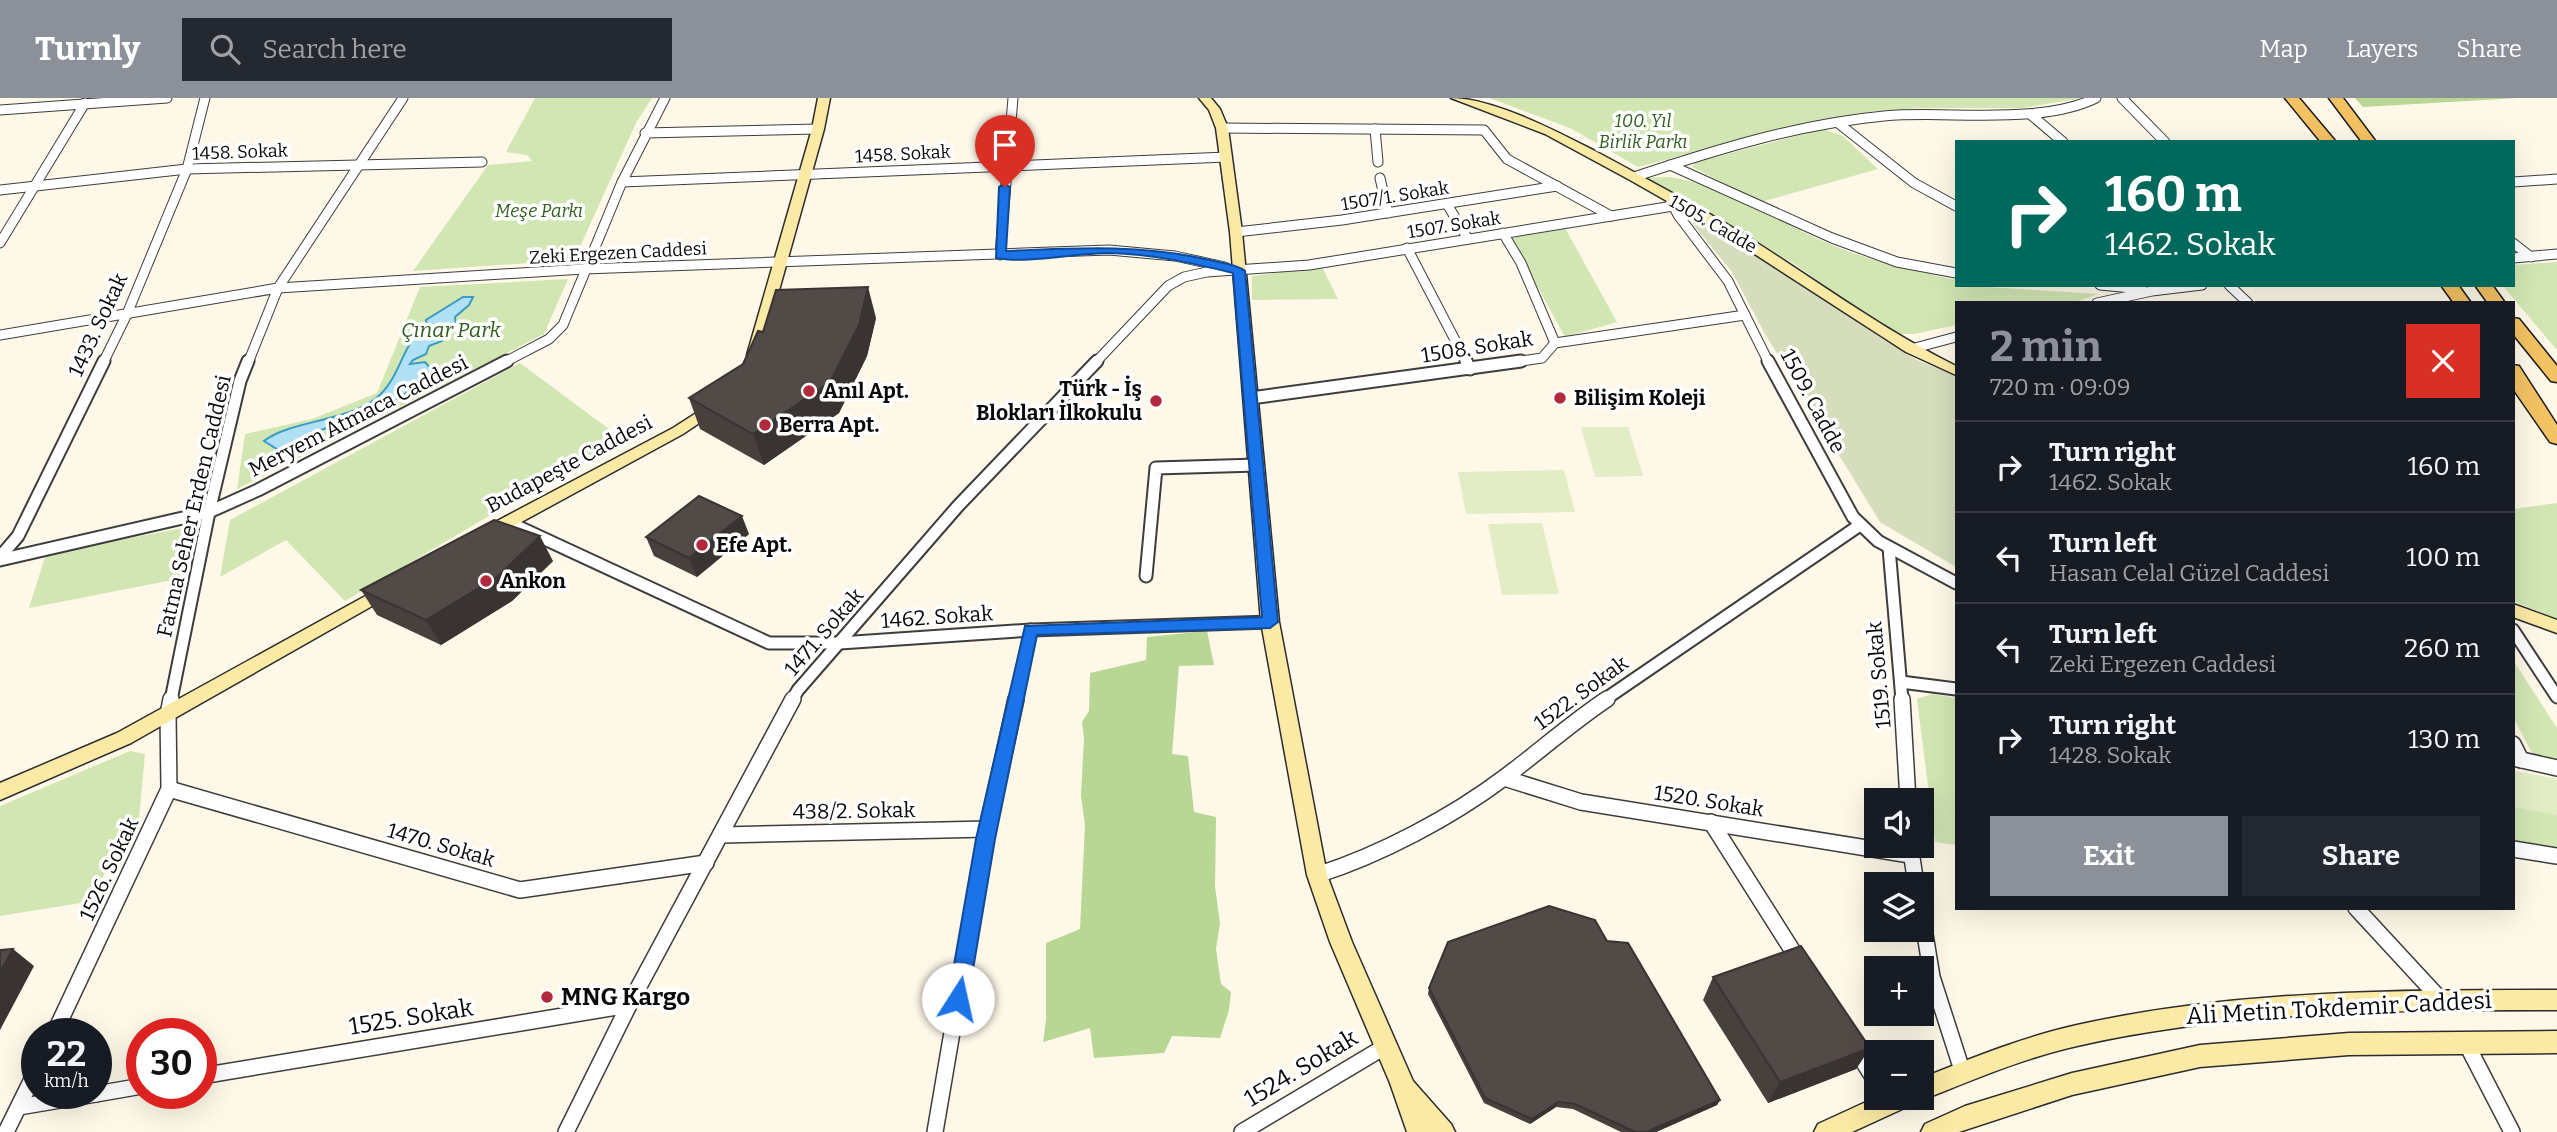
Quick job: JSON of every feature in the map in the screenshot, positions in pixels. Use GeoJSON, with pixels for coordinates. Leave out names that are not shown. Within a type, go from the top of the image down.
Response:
{"type":"FeatureCollection","features":[{"type":"Feature","properties":{"kind":"main road"},"geometry":{"type":"LineString","coordinates":[[749,370],[818,129],[824,98]]}},
{"type":"Feature","properties":{"kind":"main road"},"geometry":{"type":"LineString","coordinates":[[1205,98],[1214,109],[1222,128],[1227,157],[1270,622],[1317,875],[1340,942],[1402,1083],[1419,1132]]}},
{"type":"Feature","properties":{"kind":"main road","name":"1505. Cadde"},"geometry":{"type":"LineString","coordinates":[[1457,98],[1549,132],[1634,177],[1672,203],[1721,226],[1911,349],[1955,371]]}},
{"type":"Feature","properties":{"kind":"main road"},"geometry":{"type":"LineString","coordinates":[[2292,98],[2327,140]]}},
{"type":"Feature","properties":{"kind":"main road"},"geometry":{"type":"LineString","coordinates":[[2336,98],[2368,140]]}},
{"type":"Feature","properties":{"kind":"main road"},"geometry":{"type":"LineString","coordinates":[[2451,287],[2461,301]]}},
{"type":"Feature","properties":{"kind":"main road"},"geometry":{"type":"LineString","coordinates":[[2485,287],[2495,301]]}},
{"type":"Feature","properties":{"kind":"main road"},"geometry":{"type":"LineString","coordinates":[[2515,325],[2557,377]]}},
{"type":"Feature","properties":{"kind":"main road"},"geometry":{"type":"LineString","coordinates":[[2515,368],[2557,420]]}},
{"type":"Feature","properties":{"kind":"main road"},"geometry":{"type":"LineString","coordinates":[[2515,374],[2525,393],[2557,438]]}},
{"type":"Feature","properties":{"kind":"main road","name":"Budapeşte Caddesi"},"geometry":{"type":"LineString","coordinates":[[474,541],[678,430],[709,412],[729,395]]}},
{"type":"Feature","properties":{"kind":"main road"},"geometry":{"type":"LineString","coordinates":[[0,792],[124,738],[405,580]]}},
{"type":"Feature","properties":{"kind":"main road"},"geometry":{"type":"LineString","coordinates":[[2515,611],[2557,627]]}},
{"type":"Feature","properties":{"kind":"main road","name":"Ali Metin Tokdemir Caddesi"},"geometry":{"type":"LineString","coordinates":[[1934,1083],[1962,1070],[2062,1037],[2196,1012],[2441,1000],[2557,1000]]}},
{"type":"Feature","properties":{"kind":"main road","name":"Ali Metin Tokdemir Caddesi"},"geometry":{"type":"LineString","coordinates":[[1933,1132],[1965,1117],[2072,1084],[2200,1056],[2349,1044],[2557,1042]]}},
{"type":"Feature","properties":{"kind":"main road"},"geometry":{"type":"LineString","coordinates":[[1402,1083],[1443,1132]]}},
{"type":"Feature","properties":{"kind":"main road"},"geometry":{"type":"LineString","coordinates":[[1826,1132],[1871,1110]]}},
{"type":"Feature","properties":{"kind":"street"},"geometry":{"type":"LineString","coordinates":[[0,110],[167,98]]}},
{"type":"Feature","properties":{"kind":"street","name":"1433. Sokak"},"geometry":{"type":"LineString","coordinates":[[0,559],[18,536],[127,314],[187,169],[205,98]]}},
{"type":"Feature","properties":{"kind":"street","name":"Fatma Seher Erden Caddesi"},"geometry":{"type":"LineString","coordinates":[[168,714],[236,394],[278,288],[403,98]]}},
{"type":"Feature","properties":{"kind":"street","name":"Meryem Atmaca Caddesi"},"geometry":{"type":"LineString","coordinates":[[0,559],[209,512],[258,490],[550,339],[563,325],[622,182],[665,98]]}},
{"type":"Feature","properties":{"kind":"street"},"geometry":{"type":"LineString","coordinates":[[1000,255],[1013,98]]}},
{"type":"Feature","properties":{"kind":"street"},"geometry":{"type":"LineString","coordinates":[[1634,177],[1752,141],[1838,123],[1885,116],[2031,114],[2087,103],[2096,98]]}},
{"type":"Feature","properties":{"kind":"street"},"geometry":{"type":"LineString","coordinates":[[2122,98],[2163,140]]}},
{"type":"Feature","properties":{"kind":"street"},"geometry":{"type":"LineString","coordinates":[[0,243],[85,103]]}},
{"type":"Feature","properties":{"kind":"street"},"geometry":{"type":"LineString","coordinates":[[2031,114],[2061,140]]}},
{"type":"Feature","properties":{"kind":"street"},"geometry":{"type":"LineString","coordinates":[[1838,123],[1914,183],[1955,205]]}},
{"type":"Feature","properties":{"kind":"street"},"geometry":{"type":"LineString","coordinates":[[1222,128],[1286,126],[1484,130],[1507,159],[1611,216]]}},
{"type":"Feature","properties":{"kind":"street"},"geometry":{"type":"LineString","coordinates":[[645,134],[818,129]]}},
{"type":"Feature","properties":{"kind":"street"},"geometry":{"type":"LineString","coordinates":[[1376,129],[1378,162]]}},
{"type":"Feature","properties":{"kind":"street","name":"1458. Sokak"},"geometry":{"type":"LineString","coordinates":[[622,182],[1006,164],[1227,157]]}},
{"type":"Feature","properties":{"kind":"street","name":"1458. Sokak"},"geometry":{"type":"LineString","coordinates":[[0,190],[187,169],[482,162]]}},
{"type":"Feature","properties":{"kind":"street"},"geometry":{"type":"LineString","coordinates":[[1670,165],[1832,238],[1897,261],[1955,272]]}},
{"type":"Feature","properties":{"kind":"street"},"geometry":{"type":"LineString","coordinates":[[1380,178],[1388,213]]}},
{"type":"Feature","properties":{"kind":"street"},"geometry":{"type":"LineString","coordinates":[[2515,183],[2557,179]]}},
{"type":"Feature","properties":{"kind":"street","name":"1507/1. Sokak"},"geometry":{"type":"LineString","coordinates":[[1236,232],[1388,213],[1558,186]]}},
{"type":"Feature","properties":{"kind":"street","name":"1507. Sokak"},"geometry":{"type":"LineString","coordinates":[[1239,271],[1309,265],[1611,216],[1672,203]]}},
{"type":"Feature","properties":{"kind":"street","name":"1509. Cadde"},"geometry":{"type":"LineString","coordinates":[[1672,203],[1721,270],[1780,385],[1860,526],[1889,548],[1955,582]]}},
{"type":"Feature","properties":{"kind":"street"},"geometry":{"type":"LineString","coordinates":[[1447,204],[1468,239]]}},
{"type":"Feature","properties":{"kind":"street"},"geometry":{"type":"LineString","coordinates":[[1503,233],[1521,263],[1555,343]]}},
{"type":"Feature","properties":{"kind":"street"},"geometry":{"type":"LineString","coordinates":[[2515,245],[2531,257]]}},
{"type":"Feature","properties":{"kind":"street"},"geometry":{"type":"LineString","coordinates":[[1407,248],[1470,369]]}},
{"type":"Feature","properties":{"kind":"street","name":"Zeki Ergezen Caddesi"},"geometry":{"type":"LineString","coordinates":[[0,335],[278,288],[584,269],[1109,250],[1175,256],[1239,271]]}},
{"type":"Feature","properties":{"kind":"street"},"geometry":{"type":"LineString","coordinates":[[2515,258],[2557,254]]}},
{"type":"Feature","properties":{"kind":"street","name":"1471. Sokak"},"geometry":{"type":"LineString","coordinates":[[565,1132],[629,1006],[798,691],[958,506],[1168,286],[1184,277],[1207,272],[1239,271]]}},
{"type":"Feature","properties":{"kind":"street"},"geometry":{"type":"LineString","coordinates":[[2121,287],[2152,290]]}},
{"type":"Feature","properties":{"kind":"street"},"geometry":{"type":"LineString","coordinates":[[2105,301],[2152,290],[2182,287]]}},
{"type":"Feature","properties":{"kind":"street"},"geometry":{"type":"LineString","coordinates":[[2230,287],[2246,301]]}},
{"type":"Feature","properties":{"kind":"street","name":"1508. Sokak"},"geometry":{"type":"LineString","coordinates":[[1251,398],[1542,358],[1555,343],[1745,314]]}},
{"type":"Feature","properties":{"kind":"street"},"geometry":{"type":"LineString","coordinates":[[1911,349],[1955,337]]}},
{"type":"Feature","properties":{"kind":"street"},"geometry":{"type":"LineString","coordinates":[[1146,576],[1156,468],[1256,465]]}},
{"type":"Feature","properties":{"kind":"street","name":"1462. Sokak"},"geometry":{"type":"LineString","coordinates":[[508,522],[769,643],[840,643],[1031,630],[1270,622]]}},
{"type":"Feature","properties":{"kind":"street","name":"1522. Sokak"},"geometry":{"type":"LineString","coordinates":[[1317,875],[1352,864],[1409,837],[1504,778],[1571,723],[1860,526]]}},
{"type":"Feature","properties":{"kind":"street","name":"1519. Sokak"},"geometry":{"type":"LineString","coordinates":[[1889,548],[1902,682],[1907,788]]}},
{"type":"Feature","properties":{"kind":"street"},"geometry":{"type":"LineString","coordinates":[[935,1132],[988,829],[1031,630]]}},
{"type":"Feature","properties":{"kind":"street"},"geometry":{"type":"LineString","coordinates":[[2515,634],[2557,697]]}},
{"type":"Feature","properties":{"kind":"street"},"geometry":{"type":"LineString","coordinates":[[1902,682],[1955,689]]}},
{"type":"Feature","properties":{"kind":"street","name":"1526. Sokak"},"geometry":{"type":"LineString","coordinates":[[62,1018],[169,789],[168,714]]}},
{"type":"Feature","properties":{"kind":"street"},"geometry":{"type":"LineString","coordinates":[[2517,759],[2557,768]]}},
{"type":"Feature","properties":{"kind":"street","name":"1520. Sokak"},"geometry":{"type":"LineString","coordinates":[[1504,778],[1581,802],[1864,844]]}},
{"type":"Feature","properties":{"kind":"street","name":"1470. Sokak"},"geometry":{"type":"LineString","coordinates":[[169,789],[520,890],[706,863]]}},
{"type":"Feature","properties":{"kind":"street"},"geometry":{"type":"LineString","coordinates":[[1711,822],[1808,976]]}},
{"type":"Feature","properties":{"kind":"street","name":"438/2. Sokak"},"geometry":{"type":"LineString","coordinates":[[722,835],[988,829]]}},
{"type":"Feature","properties":{"kind":"street"},"geometry":{"type":"LineString","coordinates":[[2515,849],[2557,856]]}},
{"type":"Feature","properties":{"kind":"street"},"geometry":{"type":"LineString","coordinates":[[2358,910],[2441,1000]]}},
{"type":"Feature","properties":{"kind":"street"},"geometry":{"type":"LineString","coordinates":[[1926,942],[1932,977],[1962,1070]]}},
{"type":"Feature","properties":{"kind":"street","name":"1525. Sokak"},"geometry":{"type":"LineString","coordinates":[[217,1073],[629,1006]]}},
{"type":"Feature","properties":{"kind":"street"},"geometry":{"type":"LineString","coordinates":[[1846,1035],[1864,1063]]}},
{"type":"Feature","properties":{"kind":"street"},"geometry":{"type":"LineString","coordinates":[[2466,1043],[2512,1132]]}},
{"type":"Feature","properties":{"kind":"street","name":"1524. Sokak"},"geometry":{"type":"LineString","coordinates":[[1242,1132],[1386,1046]]}},
{"type":"Feature","properties":{"kind":"street"},"geometry":{"type":"LineString","coordinates":[[6,1132],[21,1103]]}},
{"type":"Feature","properties":{"kind":"green space","name":"Meşe Parkı"},"geometry":{"type":"Polygon","coordinates":[[[535,98],[652,98],[636,123],[574,260],[413,271],[488,165],[532,161],[527,155],[506,152],[535,98]]]}},
{"type":"Feature","properties":{"kind":"green space","name":"100. Yıl Birlik Parkı"},"geometry":{"type":"Polygon","coordinates":[[[1489,98],[2082,98],[2024,108],[1923,108],[1875,111],[1823,119],[1638,167],[1570,128],[1489,98]]]}},
{"type":"Feature","properties":{"kind":"green space"},"geometry":{"type":"Polygon","coordinates":[[[2355,98],[2518,98],[2363,107],[2355,98]]]}},
{"type":"Feature","properties":{"kind":"green space"},"geometry":{"type":"Polygon","coordinates":[[[1823,129],[1843,136],[1878,169],[1761,202],[1692,167],[1696,162],[1823,129]]]}},
{"type":"Feature","properties":{"kind":"green space"},"geometry":{"type":"Polygon","coordinates":[[[1668,177],[1712,188],[1837,247],[1881,262],[1955,280],[1955,287],[2098,294],[2079,301],[1955,301],[1955,325],[1914,334],[1895,334],[1796,265],[1643,178],[1668,177]]]}},
{"type":"Feature","properties":{"kind":"green space"},"geometry":{"type":"Polygon","coordinates":[[[1683,212],[1693,215],[1783,271],[1917,360],[1955,376],[1955,566],[1880,522],[1765,334],[1732,272],[1683,212]]]}},
{"type":"Feature","properties":{"kind":"green space"},"geometry":{"type":"Polygon","coordinates":[[[1565,228],[1617,322],[1565,337],[1511,238],[1565,228]]]}},
{"type":"Feature","properties":{"kind":"green space"},"geometry":{"type":"Polygon","coordinates":[[[2557,262],[2557,350],[2504,287],[2515,287],[2515,265],[2557,262]]]}},
{"type":"Feature","properties":{"kind":"green space"},"geometry":{"type":"Polygon","coordinates":[[[1322,267],[1338,299],[1252,300],[1252,276],[1322,267]]]}},
{"type":"Feature","properties":{"kind":"green space","name":"Çınar Park"},"geometry":{"type":"Polygon","coordinates":[[[568,279],[544,334],[237,489],[245,434],[312,419],[377,393],[420,287],[568,279]]]}},
{"type":"Feature","properties":{"kind":"green space"},"geometry":{"type":"Polygon","coordinates":[[[520,363],[621,438],[345,601],[286,540],[220,577],[230,520],[520,363]]]}},
{"type":"Feature","properties":{"kind":"green space"},"geometry":{"type":"Polygon","coordinates":[[[1581,427],[1628,427],[1643,476],[1595,477],[1581,427]]]}},
{"type":"Feature","properties":{"kind":"green space"},"geometry":{"type":"Polygon","coordinates":[[[1564,470],[1575,512],[1466,514],[1458,472],[1564,470]]]}},
{"type":"Feature","properties":{"kind":"green space"},"geometry":{"type":"Polygon","coordinates":[[[2557,503],[2557,619],[2515,602],[2515,509],[2557,503]]]}},
{"type":"Feature","properties":{"kind":"green space"},"geometry":{"type":"Polygon","coordinates":[[[1542,523],[1559,594],[1502,595],[1488,524],[1542,523]]]}},
{"type":"Feature","properties":{"kind":"green space"},"geometry":{"type":"Polygon","coordinates":[[[193,526],[183,578],[29,608],[46,554],[193,526]]]}},
{"type":"Feature","properties":{"kind":"green space"},"geometry":{"type":"Polygon","coordinates":[[[1207,631],[1214,665],[1179,666],[1172,754],[1188,756],[1194,812],[1216,817],[1215,887],[1220,923],[1216,949],[1221,984],[1231,992],[1229,1010],[1220,1038],[1172,1036],[1164,1053],[1094,1058],[1090,1028],[1043,1042],[1046,1020],[1046,943],[1080,929],[1085,825],[1081,796],[1084,738],[1082,722],[1089,711],[1090,673],[1146,660],[1147,637],[1207,631]]]}},
{"type":"Feature","properties":{"kind":"green space"},"geometry":{"type":"Polygon","coordinates":[[[2515,663],[2557,728],[2557,760],[2532,753],[2515,721],[2515,663]]]}},
{"type":"Feature","properties":{"kind":"green space"},"geometry":{"type":"Polygon","coordinates":[[[1932,694],[1955,698],[1955,845],[1935,842],[1934,788],[1928,788],[1917,699],[1932,694]]]}},
{"type":"Feature","properties":{"kind":"green space"},"geometry":{"type":"Polygon","coordinates":[[[130,751],[145,754],[139,819],[87,902],[0,916],[0,806],[130,751]]]}},
{"type":"Feature","properties":{"kind":"green space"},"geometry":{"type":"Polygon","coordinates":[[[2515,771],[2557,779],[2557,850],[2515,843],[2515,771]]]}},
{"type":"Feature","properties":{"kind":"green space"},"geometry":{"type":"Polygon","coordinates":[[[2515,771],[2557,779],[2557,815],[2515,807],[2515,771]]]}},
{"type":"Feature","properties":{"kind":"water"},"geometry":{"type":"Polygon","coordinates":[[[463,297],[473,297],[469,305],[455,317],[456,327],[442,341],[429,346],[426,354],[410,364],[425,362],[433,371],[401,397],[361,420],[354,419],[309,434],[280,451],[264,441],[289,429],[363,407],[375,399],[390,382],[418,332],[427,325],[426,320],[463,297]]]}},
{"type":"Feature","properties":{"kind":"building"},"geometry":{"type":"Polygon","coordinates":[[[868,287],[859,325],[830,382],[753,434],[689,398],[743,364],[758,331],[763,332],[776,290],[868,287]]]}},
{"type":"Feature","properties":{"kind":"building"},"geometry":{"type":"Polygon","coordinates":[[[699,496],[742,516],[689,558],[646,537],[699,496]]]}},
{"type":"Feature","properties":{"kind":"building"},"geometry":{"type":"Polygon","coordinates":[[[494,520],[540,536],[498,576],[426,620],[361,590],[494,520]]]}},
{"type":"Feature","properties":{"kind":"building"},"geometry":{"type":"Polygon","coordinates":[[[1549,906],[1595,920],[1607,941],[1628,943],[1720,1100],[1646,1132],[1635,1132],[1575,1104],[1558,1102],[1532,1119],[1485,1098],[1429,988],[1448,942],[1549,906]]]}},
{"type":"Feature","properties":{"kind":"building"},"geometry":{"type":"Polygon","coordinates":[[[1801,946],[1865,1040],[1864,1050],[1780,1082],[1713,977],[1801,946]]]}},
{"type":"Feature","properties":{"kind":"building"},"geometry":{"type":"Polygon","coordinates":[[[13,949],[0,972],[0,950],[13,949]]]}},
{"type":"Feature","properties":{"kind":"place","name":"Anıl Apt."},"geometry":{"type":"Point","coordinates":[809,391]}},
{"type":"Feature","properties":{"kind":"place","name":"Bilişim Koleji"},"geometry":{"type":"Point","coordinates":[1560,398]}},
{"type":"Feature","properties":{"kind":"place","name":"Türk - İş Blokları İlkokulu"},"geometry":{"type":"Point","coordinates":[1156,401]}},
{"type":"Feature","properties":{"kind":"place","name":"Berra Apt."},"geometry":{"type":"Point","coordinates":[765,425]}},
{"type":"Feature","properties":{"kind":"place","name":"Efe Apt."},"geometry":{"type":"Point","coordinates":[702,545]}},
{"type":"Feature","properties":{"kind":"place","name":"Ankon"},"geometry":{"type":"Point","coordinates":[486,581]}},
{"type":"Feature","properties":{"kind":"place","name":"MNG Kargo"},"geometry":{"type":"Point","coordinates":[547,997]}},
{"type":"Feature","properties":{"kind":"route"},"geometry":{"type":"LineString","coordinates":[[958,999],[985,839],[1031,630],[1270,622],[1239,271],[1201,261],[1145,252],[1109,250],[1000,255],[1005,187]]}}]}
